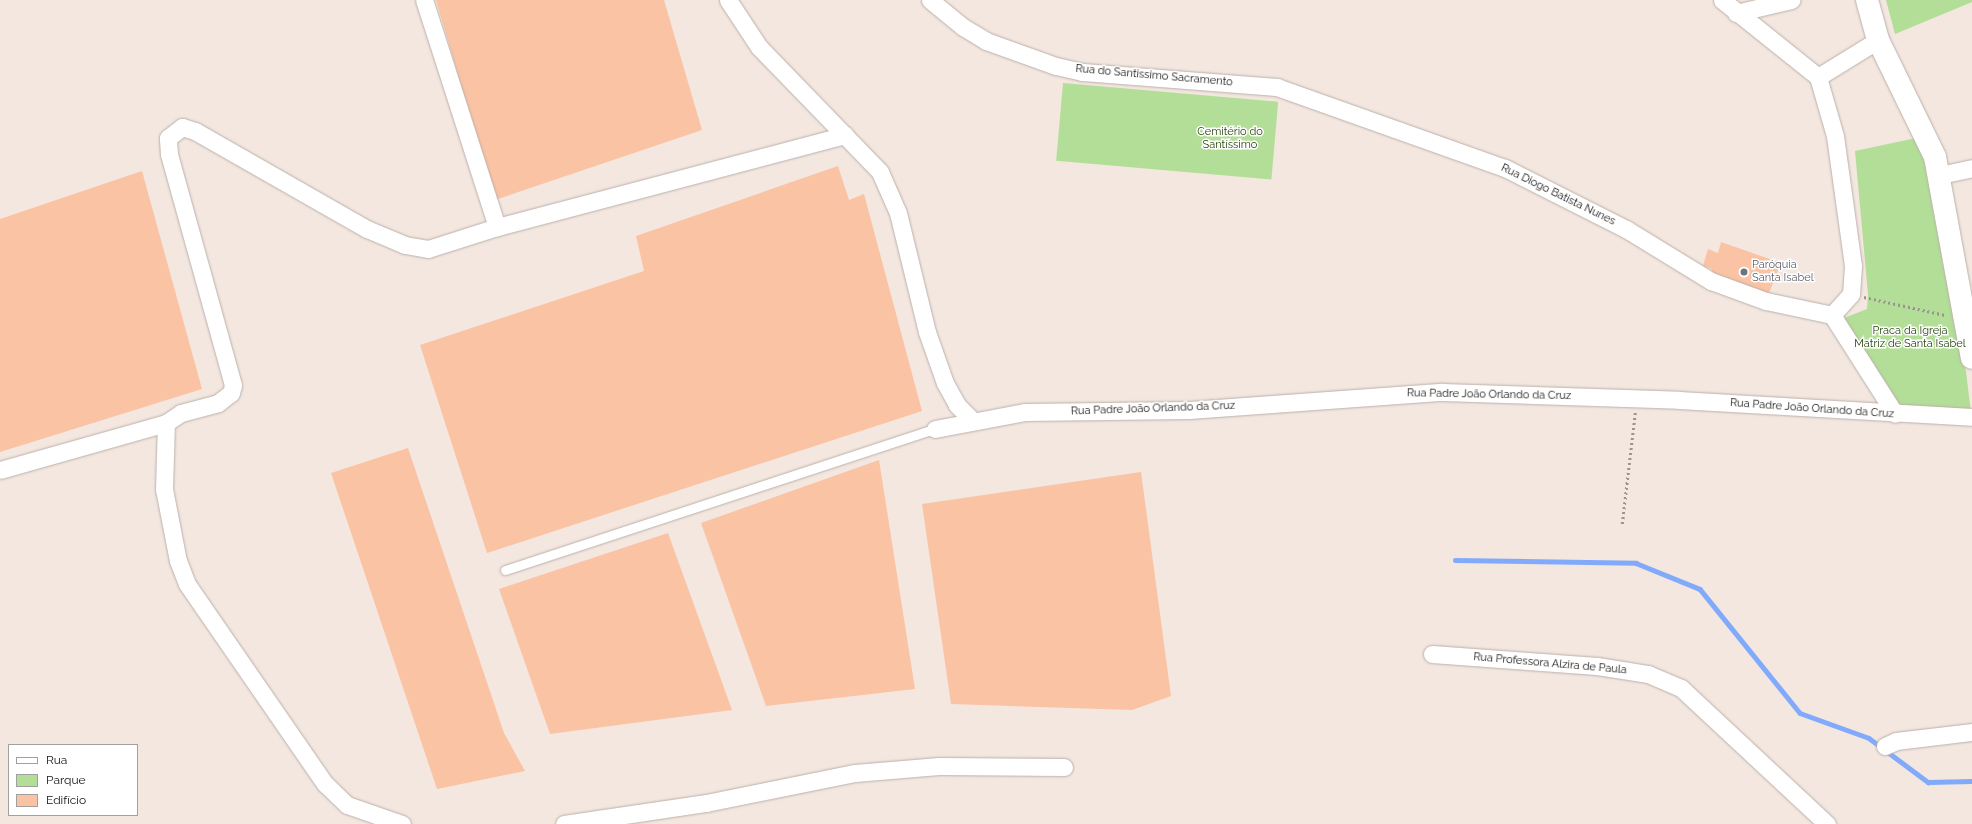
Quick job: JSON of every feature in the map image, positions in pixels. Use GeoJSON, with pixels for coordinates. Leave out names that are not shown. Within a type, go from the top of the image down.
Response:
{"type":"FeatureCollection","features":[{"type":"Feature","properties":{"kind":"main road"},"geometry":{"type":"LineString","coordinates":[[1867,0],[1878,40],[1929,140],[1940,175],[1972,358]]}},
{"type":"Feature","properties":{"kind":"street"},"geometry":{"type":"LineString","coordinates":[[424,0],[497,227]]}},
{"type":"Feature","properties":{"kind":"street"},"geometry":{"type":"LineString","coordinates":[[728,0],[759,47],[880,172],[895,206],[935,354],[957,405],[973,421]]}},
{"type":"Feature","properties":{"kind":"street","name":"Rua do Santissimo Sacramento"},"geometry":{"type":"LineString","coordinates":[[930,0],[963,28],[986,41],[1056,66],[1082,72],[1277,87]]}},
{"type":"Feature","properties":{"kind":"street"},"geometry":{"type":"LineString","coordinates":[[1722,0],[1736,13],[1818,77],[1835,136],[1853,266],[1852,294],[1832,315],[1895,414]]}},
{"type":"Feature","properties":{"kind":"street"},"geometry":{"type":"LineString","coordinates":[[1736,13],[1791,0]]}},
{"type":"Feature","properties":{"kind":"street"},"geometry":{"type":"LineString","coordinates":[[1818,77],[1878,40]]}},
{"type":"Feature","properties":{"kind":"street","name":"Rua Diogo Batista Nunes"},"geometry":{"type":"LineString","coordinates":[[1277,87],[1505,168],[1626,229],[1688,269],[1735,291],[1832,315]]}},
{"type":"Feature","properties":{"kind":"street"},"geometry":{"type":"LineString","coordinates":[[0,470],[166,423],[181,413],[218,403],[231,393],[233,384],[169,154],[168,138],[173,131],[182,128],[195,131],[367,229],[405,245],[428,249],[497,227],[845,135]]}},
{"type":"Feature","properties":{"kind":"street"},"geometry":{"type":"LineString","coordinates":[[1940,175],[1972,168]]}},
{"type":"Feature","properties":{"kind":"street","name":"Rua Padre João Orlando da Cruz"},"geometry":{"type":"LineString","coordinates":[[935,429],[1025,412],[1189,410],[1442,392],[1636,399],[1972,417]]}},
{"type":"Feature","properties":{"kind":"street"},"geometry":{"type":"LineString","coordinates":[[166,423],[164,489],[176,554],[187,584],[336,796],[347,805],[402,824]]}},
{"type":"Feature","properties":{"kind":"street","name":"Rua Professora Alzira de Paula"},"geometry":{"type":"LineString","coordinates":[[1432,654],[1598,666],[1648,674],[1681,688],[1827,824]]}},
{"type":"Feature","properties":{"kind":"street"},"geometry":{"type":"LineString","coordinates":[[1885,746],[1896,741],[1972,732]]}},
{"type":"Feature","properties":{"kind":"street"},"geometry":{"type":"LineString","coordinates":[[564,824],[706,803],[855,773],[939,766],[1064,766]]}},
{"type":"Feature","properties":{"kind":"lane"},"geometry":{"type":"LineString","coordinates":[[505,570],[935,429]]}},
{"type":"Feature","properties":{"kind":"path"},"geometry":{"type":"LineString","coordinates":[[1852,294],[1965,320]]}},
{"type":"Feature","properties":{"kind":"path"},"geometry":{"type":"LineString","coordinates":[[1622,524],[1636,399]]}},
{"type":"Feature","properties":{"kind":"green space"},"geometry":{"type":"Polygon","coordinates":[[[1886,0],[1972,0],[1972,2],[1895,34],[1886,0]]]}},
{"type":"Feature","properties":{"kind":"green space","name":"Cemitério do Santíssimo"},"geometry":{"type":"Polygon","coordinates":[[[1063,83],[1278,102],[1271,180],[1056,161],[1063,83]]]}},
{"type":"Feature","properties":{"kind":"green space","name":"Praca da Igreja Matriz de Santa Isabel"},"geometry":{"type":"Polygon","coordinates":[[[1921,137],[1959,314],[1971,413],[1895,413],[1839,320],[1867,309],[1868,294],[1855,151],[1921,137]]]}},
{"type":"Feature","properties":{"kind":"building"},"geometry":{"type":"Polygon","coordinates":[[[436,0],[664,0],[702,130],[495,200],[436,0]]]}},
{"type":"Feature","properties":{"kind":"building"},"geometry":{"type":"Polygon","coordinates":[[[838,166],[849,200],[864,194],[922,411],[487,553],[420,345],[644,271],[636,236],[838,166]]]}},
{"type":"Feature","properties":{"kind":"building"},"geometry":{"type":"Polygon","coordinates":[[[142,171],[202,389],[0,452],[0,219],[142,171]]]}},
{"type":"Feature","properties":{"kind":"building","name":"Paróquia Santa Isabel"},"geometry":{"type":"Polygon","coordinates":[[[1721,242],[1781,263],[1767,298],[1710,275],[1712,269],[1703,266],[1708,249],[1718,253],[1721,242]]]}},
{"type":"Feature","properties":{"kind":"building"},"geometry":{"type":"Polygon","coordinates":[[[408,448],[504,733],[525,771],[437,789],[331,473],[408,448]]]}},
{"type":"Feature","properties":{"kind":"building"},"geometry":{"type":"Polygon","coordinates":[[[879,460],[915,689],[766,706],[701,523],[879,460]]]}},
{"type":"Feature","properties":{"kind":"building"},"geometry":{"type":"Polygon","coordinates":[[[1141,472],[1171,696],[1132,710],[951,704],[922,504],[1141,472]]]}},
{"type":"Feature","properties":{"kind":"building"},"geometry":{"type":"Polygon","coordinates":[[[668,533],[732,710],[550,734],[499,589],[668,533]]]}},
{"type":"Feature","properties":{"kind":"waterway"},"geometry":{"type":"LineString","coordinates":[[1455,560],[1636,563],[1700,589],[1800,713],[1869,738],[1928,782],[1972,781]]}},
{"type":"Feature","properties":{"kind":"place","name":"Paróquia Santa Isabel"},"geometry":{"type":"Point","coordinates":[1744,272]}}]}
